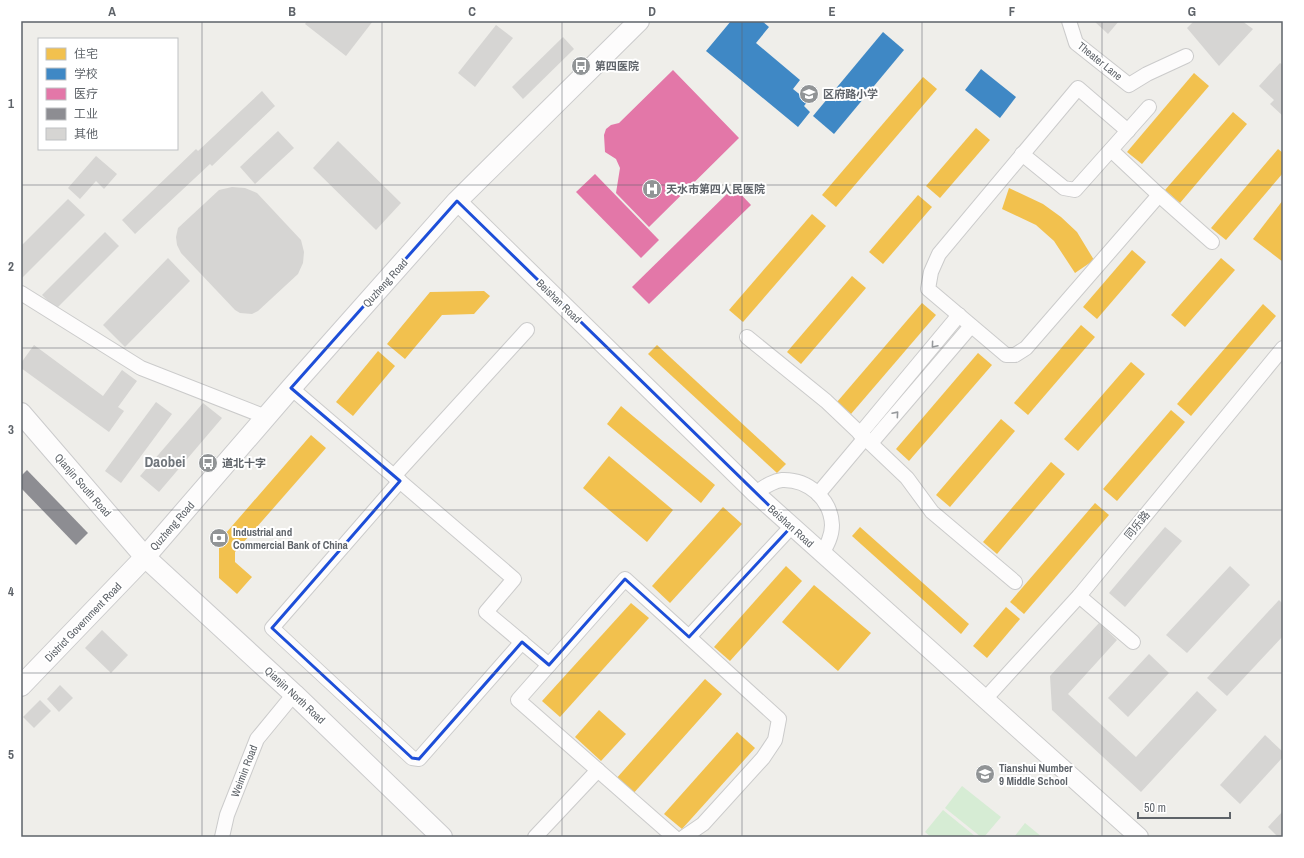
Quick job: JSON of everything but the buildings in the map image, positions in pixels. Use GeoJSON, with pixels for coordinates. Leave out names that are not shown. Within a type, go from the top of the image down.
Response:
{"type":"FeatureCollection","features":[{"type":"Feature","properties":{"kind":"main road","name":"Quzheng Road"},"geometry":{"type":"LineString","coordinates":[[145,558],[291,388],[457,202],[639,21]]}},
{"type":"Feature","properties":{"kind":"main road","name":"Qianjin South Road"},"geometry":{"type":"LineString","coordinates":[[21,413],[145,558]]}},
{"type":"Feature","properties":{"kind":"main road","name":"District Government Road"},"geometry":{"type":"LineString","coordinates":[[21,686],[145,558]]}},
{"type":"Feature","properties":{"kind":"main road","name":"Qianjin North Road"},"geometry":{"type":"LineString","coordinates":[[145,558],[294,694],[442,837]]}},
{"type":"Feature","properties":{"kind":"street","name":"Theater Lane"},"geometry":{"type":"LineString","coordinates":[[1069,21],[1076,43],[1129,85],[1147,74],[1186,56]]}},
{"type":"Feature","properties":{"kind":"street"},"geometry":{"type":"LineString","coordinates":[[1128,131],[1078,88],[939,254],[931,272],[928,289],[1006,355],[1015,355],[1026,348],[1159,195]]}},
{"type":"Feature","properties":{"kind":"street"},"geometry":{"type":"LineString","coordinates":[[1022,154],[1064,188],[1075,190],[1149,107]]}},
{"type":"Feature","properties":{"kind":"street"},"geometry":{"type":"LineString","coordinates":[[1111,150],[1212,242]]}},
{"type":"Feature","properties":{"kind":"street","name":"Beishan Road"},"geometry":{"type":"LineString","coordinates":[[457,202],[791,527],[986,698],[1139,837]]}},
{"type":"Feature","properties":{"kind":"street"},"geometry":{"type":"LineString","coordinates":[[21,293],[141,368],[266,417]]}},
{"type":"Feature","properties":{"kind":"street"},"geometry":{"type":"LineString","coordinates":[[865,439],[959,315]]}},
{"type":"Feature","properties":{"kind":"street"},"geometry":{"type":"LineString","coordinates":[[818,494],[865,439],[971,326]]}},
{"type":"Feature","properties":{"kind":"street"},"geometry":{"type":"LineString","coordinates":[[522,642],[419,759],[412,758],[272,628],[397,478],[527,330]]}},
{"type":"Feature","properties":{"kind":"street"},"geometry":{"type":"LineString","coordinates":[[747,337],[826,401],[907,478],[932,512],[1015,582]]}},
{"type":"Feature","properties":{"kind":"street","name":"同乐路"},"geometry":{"type":"LineString","coordinates":[[986,698],[1079,596],[1283,348]]}},
{"type":"Feature","properties":{"kind":"street"},"geometry":{"type":"LineString","coordinates":[[291,388],[514,579],[486,612],[549,665]]}},
{"type":"Feature","properties":{"kind":"street"},"geometry":{"type":"LineString","coordinates":[[755,493],[767,485],[782,480],[797,482],[811,487],[830,511],[832,526],[830,541],[822,554]]}},
{"type":"Feature","properties":{"kind":"street"},"geometry":{"type":"LineString","coordinates":[[689,637],[791,527]]}},
{"type":"Feature","properties":{"kind":"street"},"geometry":{"type":"LineString","coordinates":[[674,837],[518,700],[625,579],[779,719],[775,740],[763,758],[703,824],[684,837]]}},
{"type":"Feature","properties":{"kind":"street"},"geometry":{"type":"LineString","coordinates":[[1079,596],[1133,642]]}},
{"type":"Feature","properties":{"kind":"street","name":"Weimin Road"},"geometry":{"type":"LineString","coordinates":[[222,837],[227,814],[257,739],[294,694]]}},
{"type":"Feature","properties":{"kind":"street"},"geometry":{"type":"LineString","coordinates":[[535,837],[598,770]]}},
{"type":"Feature","properties":{"kind":"highlighted area"},"geometry":{"type":"Polygon","coordinates":[[[457,201],[791,527],[689,637],[625,579],[549,665],[522,642],[419,759],[412,758],[272,628],[400,481],[291,388],[457,201]]]}},
{"type":"Feature","properties":{"kind":"green space"},"geometry":{"type":"Polygon","coordinates":[[[962,786],[1001,817],[984,837],[981,837],[945,808],[962,786]]]}},
{"type":"Feature","properties":{"kind":"green space"},"geometry":{"type":"Polygon","coordinates":[[[943,810],[976,837],[931,837],[925,832],[943,810]]]}},
{"type":"Feature","properties":{"kind":"green space"},"geometry":{"type":"Polygon","coordinates":[[[1025,823],[1042,837],[1014,837],[1025,823]]]}},
{"type":"Feature","properties":{"kind":"place","name":"第四医院"},"geometry":{"type":"Point","coordinates":[581,66]}},
{"type":"Feature","properties":{"kind":"place","name":"区府路小学"},"geometry":{"type":"Point","coordinates":[809,94]}},
{"type":"Feature","properties":{"kind":"place","name":"天水市第四人民医院"},"geometry":{"type":"Point","coordinates":[652,189]}},
{"type":"Feature","properties":{"kind":"place","name":"道北十字"},"geometry":{"type":"Point","coordinates":[208,463]}},
{"type":"Feature","properties":{"kind":"place","name":"Industrial and Commercial Bank of China"},"geometry":{"type":"Point","coordinates":[219,538]}},
{"type":"Feature","properties":{"kind":"place","name":"Tianshui Number 9 Middle School"},"geometry":{"type":"Point","coordinates":[985,774]}},
{"type":"Feature","properties":{"kind":"district","name":"Daobei"},"geometry":{"type":"Point","coordinates":[165,461]}}]}
